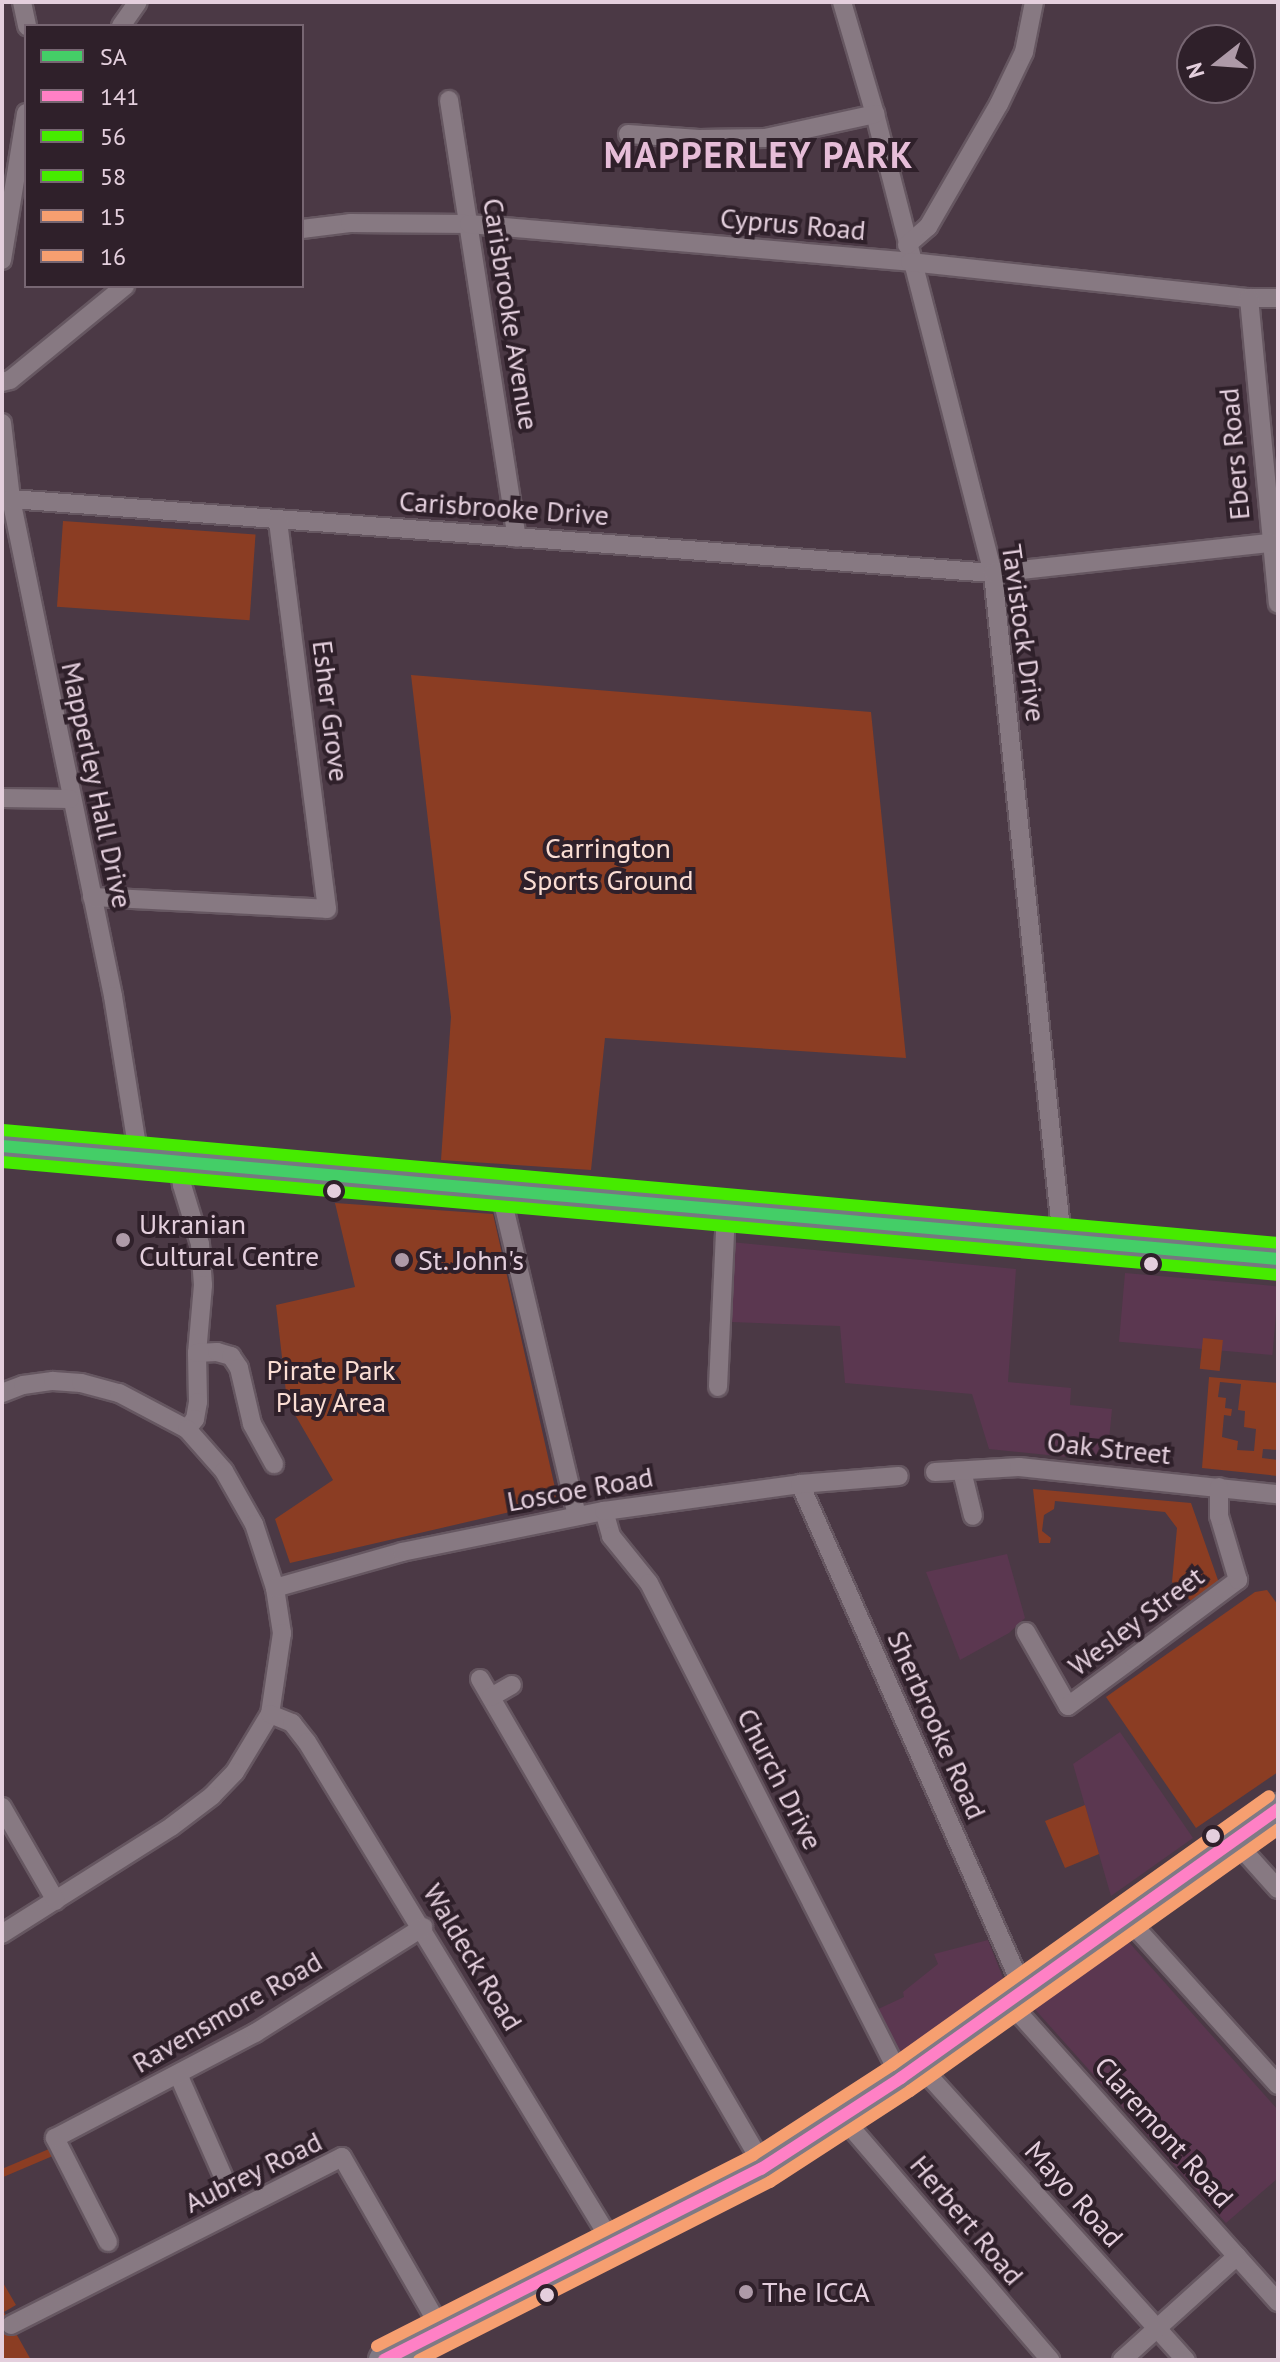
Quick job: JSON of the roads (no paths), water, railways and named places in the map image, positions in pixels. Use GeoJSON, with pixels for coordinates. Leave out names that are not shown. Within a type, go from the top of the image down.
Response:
{"type":"FeatureCollection","features":[{"type":"Feature","properties":{"kind":"highway"},"geometry":{"type":"LineString","coordinates":[[2,1146],[1278,1259]]}},
{"type":"Feature","properties":{"kind":"main road"},"geometry":{"type":"LineString","coordinates":[[384,2360],[764,2167],[910,2072],[1015,1994],[1278,1809]]}},
{"type":"Feature","properties":{"kind":"street"},"geometry":{"type":"LineString","coordinates":[[22,2],[27,24]]}},
{"type":"Feature","properties":{"kind":"street"},"geometry":{"type":"LineString","coordinates":[[122,24],[138,2]]}},
{"type":"Feature","properties":{"kind":"street","name":"Tavistock Drive"},"geometry":{"type":"LineString","coordinates":[[842,2],[875,114],[908,253],[993,573],[1062,1240]]}},
{"type":"Feature","properties":{"kind":"street"},"geometry":{"type":"LineString","coordinates":[[908,253],[928,227],[999,104],[1024,52],[1034,2]]}},
{"type":"Feature","properties":{"kind":"street","name":"Carisbrooke Avenue"},"geometry":{"type":"LineString","coordinates":[[449,100],[517,538]]}},
{"type":"Feature","properties":{"kind":"street"},"geometry":{"type":"LineString","coordinates":[[628,134],[699,139],[765,138],[875,114]]}},
{"type":"Feature","properties":{"kind":"street"},"geometry":{"type":"LineString","coordinates":[[2,260],[20,185],[24,137]]}},
{"type":"Feature","properties":{"kind":"street","name":"Cyprus Road"},"geometry":{"type":"LineString","coordinates":[[304,229],[350,223],[469,224],[908,253],[1249,298],[1278,298]]}},
{"type":"Feature","properties":{"kind":"street"},"geometry":{"type":"LineString","coordinates":[[2,382],[10,380],[123,288]]}},
{"type":"Feature","properties":{"kind":"street","name":"Ebers Road"},"geometry":{"type":"LineString","coordinates":[[1249,298],[1278,604]]}},
{"type":"Feature","properties":{"kind":"street","name":"Mapperley Hall Drive"},"geometry":{"type":"LineString","coordinates":[[2,423],[11,499],[70,799],[113,996],[139,1158]]}},
{"type":"Feature","properties":{"kind":"street","name":"Carisbrooke Drive"},"geometry":{"type":"LineString","coordinates":[[11,499],[993,573],[1271,543]]}},
{"type":"Feature","properties":{"kind":"street","name":"Esher Grove"},"geometry":{"type":"LineString","coordinates":[[92,897],[327,909],[278,519]]}},
{"type":"Feature","properties":{"kind":"street"},"geometry":{"type":"LineString","coordinates":[[2,798],[70,799]]}},
{"type":"Feature","properties":{"kind":"street"},"geometry":{"type":"LineString","coordinates":[[179,1161],[182,1185],[200,1244],[203,1285],[197,1353],[198,1402],[195,1419],[187,1429]]}},
{"type":"Feature","properties":{"kind":"street"},"geometry":{"type":"LineString","coordinates":[[500,1190],[577,1516]]}},
{"type":"Feature","properties":{"kind":"street"},"geometry":{"type":"LineString","coordinates":[[718,1387],[726,1210]]}},
{"type":"Feature","properties":{"kind":"street"},"geometry":{"type":"LineString","coordinates":[[197,1353],[217,1352],[231,1356],[239,1368],[247,1425],[274,1464]]}},
{"type":"Feature","properties":{"kind":"street"},"geometry":{"type":"LineString","coordinates":[[2,1393],[38,1383],[81,1383],[119,1393],[187,1429],[224,1471],[254,1524],[275,1588],[282,1633],[270,1714],[235,1772],[212,1796],[171,1827],[2,1934]]}},
{"type":"Feature","properties":{"kind":"street","name":"Oak Street"},"geometry":{"type":"LineString","coordinates":[[962,1471],[994,1467],[1113,1474],[1278,1494]]}},
{"type":"Feature","properties":{"kind":"street"},"geometry":{"type":"LineString","coordinates":[[935,1472],[962,1471],[973,1516]]}},
{"type":"Feature","properties":{"kind":"street","name":"Loscoe Road"},"geometry":{"type":"LineString","coordinates":[[275,1588],[402,1552],[604,1511],[800,1484],[899,1476]]}},
{"type":"Feature","properties":{"kind":"street","name":"Sherbrooke Road"},"geometry":{"type":"LineString","coordinates":[[800,1484],[1015,1994]]}},
{"type":"Feature","properties":{"kind":"street","name":"Wesley Street"},"geometry":{"type":"LineString","coordinates":[[1026,1632],[1068,1706],[1238,1580],[1219,1516],[1219,1487]]}},
{"type":"Feature","properties":{"kind":"street","name":"Church Drive"},"geometry":{"type":"LineString","coordinates":[[604,1511],[611,1536],[649,1583],[910,2072]]}},
{"type":"Feature","properties":{"kind":"street"},"geometry":{"type":"LineString","coordinates":[[480,1679],[764,2167]]}},
{"type":"Feature","properties":{"kind":"street"},"geometry":{"type":"LineString","coordinates":[[491,1697],[512,1685]]}},
{"type":"Feature","properties":{"kind":"street","name":"Waldeck Road"},"geometry":{"type":"LineString","coordinates":[[270,1714],[292,1723],[307,1742],[423,1927],[613,2244]]}},
{"type":"Feature","properties":{"kind":"street"},"geometry":{"type":"LineString","coordinates":[[2,1807],[56,1901]]}},
{"type":"Feature","properties":{"kind":"street"},"geometry":{"type":"LineString","coordinates":[[1234,1840],[1278,1889]]}},
{"type":"Feature","properties":{"kind":"street"},"geometry":{"type":"LineString","coordinates":[[1127,1918],[1278,2085]]}},
{"type":"Feature","properties":{"kind":"street","name":"Ravensmore Road"},"geometry":{"type":"LineString","coordinates":[[108,2242],[55,2138],[255,2033],[423,1927]]}},
{"type":"Feature","properties":{"kind":"street","name":"Claremont Road"},"geometry":{"type":"LineString","coordinates":[[1015,1994],[1278,2302]]}},
{"type":"Feature","properties":{"kind":"street","name":"Mayo Road"},"geometry":{"type":"LineString","coordinates":[[910,2072],[1186,2360]]}},
{"type":"Feature","properties":{"kind":"street"},"geometry":{"type":"LineString","coordinates":[[178,2074],[227,2185]]}},
{"type":"Feature","properties":{"kind":"street","name":"Herbert Road"},"geometry":{"type":"LineString","coordinates":[[842,2117],[1050,2360]]}},
{"type":"Feature","properties":{"kind":"street","name":"Aubrey Road"},"geometry":{"type":"LineString","coordinates":[[11,2325],[342,2157],[442,2331]]}},
{"type":"Feature","properties":{"kind":"street"},"geometry":{"type":"LineString","coordinates":[[1122,2360],[1237,2256]]}},
{"type":"Feature","properties":{"kind":"place","name":"Ukranian Cultural Centre"},"geometry":{"type":"Point","coordinates":[123,1240]}},
{"type":"Feature","properties":{"kind":"place","name":"St. John's"},"geometry":{"type":"Point","coordinates":[402,1260]}},
{"type":"Feature","properties":{"kind":"place","name":"The ICCA"},"geometry":{"type":"Point","coordinates":[746,2292]}},
{"type":"Feature","properties":{"kind":"district","name":"MAPPERLEY PARK"},"geometry":{"type":"Point","coordinates":[759,155]}},
{"type":"Feature","properties":{"kind":"park label","name":"Carrington Sports Ground"},"geometry":{"type":"Point","coordinates":[608,864]}},
{"type":"Feature","properties":{"kind":"park label","name":"Pirate Park Play Area"},"geometry":{"type":"Point","coordinates":[331,1386]}}]}
